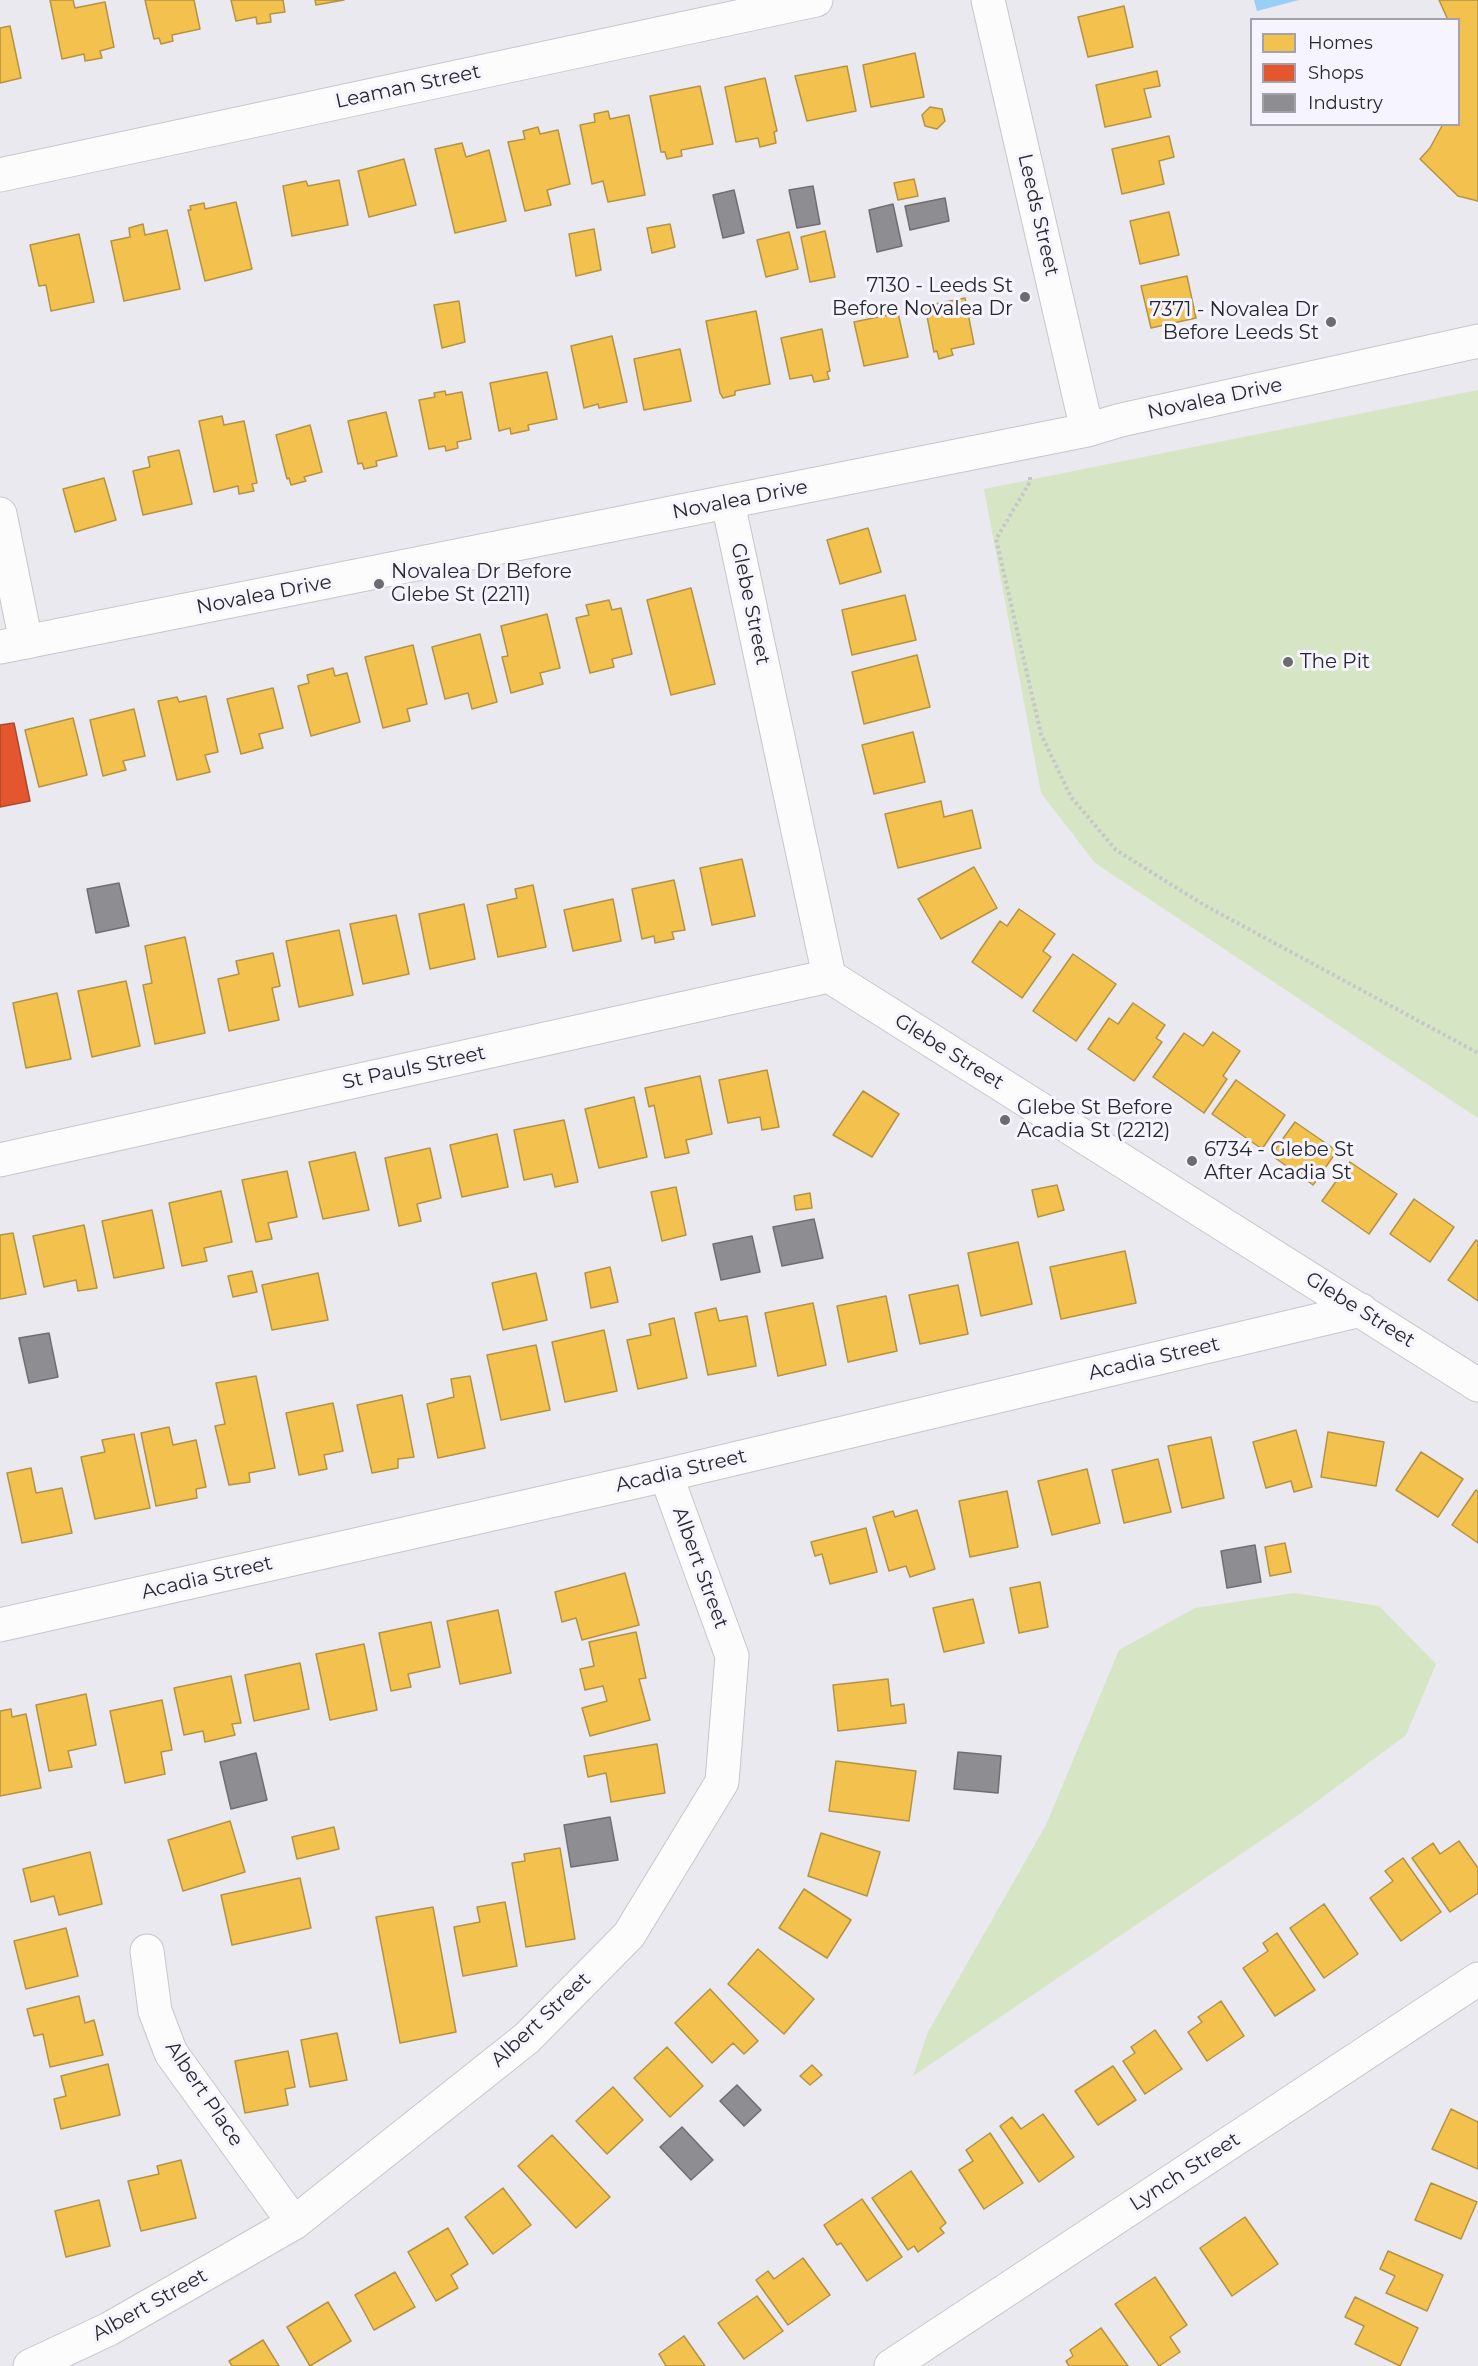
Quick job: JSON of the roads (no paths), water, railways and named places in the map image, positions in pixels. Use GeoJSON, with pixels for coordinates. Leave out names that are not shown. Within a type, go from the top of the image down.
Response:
{"type":"FeatureCollection","features":[{"type":"Feature","properties":{"kind":"street","name":"Leaman Street"},"geometry":{"type":"LineString","coordinates":[[0,175],[816,0]]}},
{"type":"Feature","properties":{"kind":"street","name":"Leeds Street"},"geometry":{"type":"LineString","coordinates":[[988,0],[1087,430]]}},
{"type":"Feature","properties":{"kind":"street","name":"Novalea Drive"},"geometry":{"type":"LineString","coordinates":[[13,645],[1087,430],[1121,420],[1478,341]]}},
{"type":"Feature","properties":{"kind":"street","name":"Glebe Street"},"geometry":{"type":"LineString","coordinates":[[728,503],[829,976],[1478,1385]]}},
{"type":"Feature","properties":{"kind":"street"},"geometry":{"type":"LineString","coordinates":[[0,513],[13,645]]}},
{"type":"Feature","properties":{"kind":"street","name":"St Pauls Street"},"geometry":{"type":"LineString","coordinates":[[0,1160],[829,976]]}},
{"type":"Feature","properties":{"kind":"street","name":"Acadia Street"},"geometry":{"type":"LineString","coordinates":[[0,1625],[666,1475],[1360,1310]]}},
{"type":"Feature","properties":{"kind":"street","name":"Albert Street"},"geometry":{"type":"LineString","coordinates":[[30,2366],[109,2329],[294,2223],[527,2038],[629,1935],[722,1782],[732,1656],[666,1475]]}},
{"type":"Feature","properties":{"kind":"street","name":"Albert Place"},"geometry":{"type":"LineString","coordinates":[[147,1951],[155,2011],[171,2053],[294,2223]]}},
{"type":"Feature","properties":{"kind":"street","name":"Lynch Street"},"geometry":{"type":"LineString","coordinates":[[891,2366],[1474,1986]]}},
{"type":"Feature","properties":{"kind":"water"},"geometry":{"type":"Polygon","coordinates":[[[1254,0],[1299,0],[1257,11],[1254,0]]]}},
{"type":"Feature","properties":{"kind":"place","name":"7130 - Leeds St Before Novalea Dr"},"geometry":{"type":"Point","coordinates":[1025,297]}},
{"type":"Feature","properties":{"kind":"place","name":"7371 - Novalea Dr Before Leeds St"},"geometry":{"type":"Point","coordinates":[1331,322]}},
{"type":"Feature","properties":{"kind":"place","name":"Novalea Dr Before Glebe St (2211)"},"geometry":{"type":"Point","coordinates":[379,584]}},
{"type":"Feature","properties":{"kind":"place","name":"The Pit"},"geometry":{"type":"Point","coordinates":[1288,662]}},
{"type":"Feature","properties":{"kind":"place","name":"Glebe St Before Acadia St (2212)"},"geometry":{"type":"Point","coordinates":[1005,1120]}},
{"type":"Feature","properties":{"kind":"place","name":"6734 - Glebe St After Acadia St"},"geometry":{"type":"Point","coordinates":[1192,1161]}}]}
